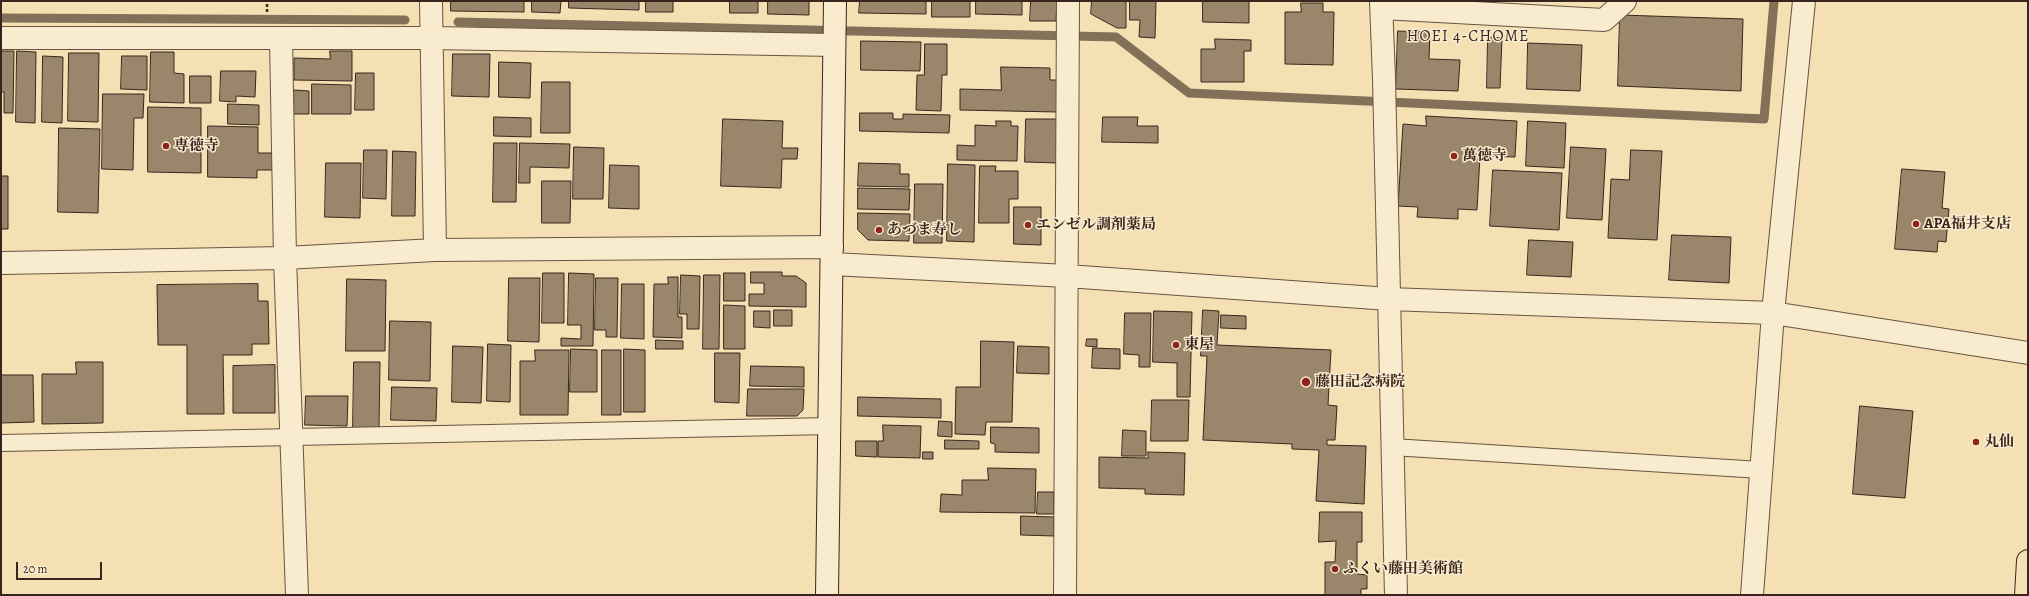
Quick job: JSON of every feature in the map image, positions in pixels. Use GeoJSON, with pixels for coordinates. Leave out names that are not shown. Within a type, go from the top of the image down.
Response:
{"type":"FeatureCollection","features":[{"type":"Feature","properties":{"kind":"main road"},"geometry":{"type":"LineString","coordinates":[[2026,595],[2028,561]]}},
{"type":"Feature","properties":{"kind":"street"},"geometry":{"type":"LineString","coordinates":[[431,1],[435,250]]}},
{"type":"Feature","properties":{"kind":"street"},"geometry":{"type":"LineString","coordinates":[[1065,595],[1068,1]]}},
{"type":"Feature","properties":{"kind":"street"},"geometry":{"type":"LineString","coordinates":[[1396,595],[1382,4],[1604,20],[1625,1]]}},
{"type":"Feature","properties":{"kind":"street"},"geometry":{"type":"LineString","coordinates":[[1752,595],[1773,313],[1804,1]]}},
{"type":"Feature","properties":{"kind":"street"},"geometry":{"type":"LineString","coordinates":[[1,38],[432,38],[834,24],[827,595]]}},
{"type":"Feature","properties":{"kind":"street"},"geometry":{"type":"LineString","coordinates":[[281,38],[285,258],[297,595]]}},
{"type":"Feature","properties":{"kind":"street"},"geometry":{"type":"LineString","coordinates":[[1,263],[285,258],[435,250],[832,256],[1067,276],[1389,299],[1773,313],[2028,353]]}},
{"type":"Feature","properties":{"kind":"lane"},"geometry":{"type":"LineString","coordinates":[[1,443],[830,426]]}},
{"type":"Feature","properties":{"kind":"lane"},"geometry":{"type":"LineString","coordinates":[[1392,447],[1761,470]]}},
{"type":"Feature","properties":{"kind":"building"},"geometry":{"type":"Polygon","coordinates":[[[451,1],[524,1],[524,12],[451,11],[451,1]]]}},
{"type":"Feature","properties":{"kind":"building"},"geometry":{"type":"Polygon","coordinates":[[[532,1],[561,1],[560,13],[532,12],[532,1]]]}},
{"type":"Feature","properties":{"kind":"building"},"geometry":{"type":"Polygon","coordinates":[[[569,1],[639,1],[639,10],[569,8],[569,1]]]}},
{"type":"Feature","properties":{"kind":"building"},"geometry":{"type":"Polygon","coordinates":[[[646,1],[673,1],[673,12],[646,12],[646,1]]]}},
{"type":"Feature","properties":{"kind":"building"},"geometry":{"type":"Polygon","coordinates":[[[730,1],[758,1],[758,13],[730,13],[730,1]]]}},
{"type":"Feature","properties":{"kind":"building"},"geometry":{"type":"Polygon","coordinates":[[[768,1],[809,1],[809,15],[768,14],[768,1]]]}},
{"type":"Feature","properties":{"kind":"building"},"geometry":{"type":"Polygon","coordinates":[[[860,1],[926,1],[926,14],[859,13],[860,1]]]}},
{"type":"Feature","properties":{"kind":"building"},"geometry":{"type":"Polygon","coordinates":[[[932,1],[970,1],[970,17],[932,17],[932,1]]]}},
{"type":"Feature","properties":{"kind":"building"},"geometry":{"type":"Polygon","coordinates":[[[976,1],[1022,1],[1022,15],[976,14],[976,1]]]}},
{"type":"Feature","properties":{"kind":"building"},"geometry":{"type":"Polygon","coordinates":[[[1031,1],[1057,1],[1056,21],[1030,21],[1031,1]]]}},
{"type":"Feature","properties":{"kind":"building"},"geometry":{"type":"Polygon","coordinates":[[[1092,1],[1126,1],[1126,28],[1117,28],[1091,14],[1092,1]]]}},
{"type":"Feature","properties":{"kind":"building"},"geometry":{"type":"Polygon","coordinates":[[[1130,1],[1156,1],[1155,38],[1139,37],[1140,20],[1130,20],[1130,1]]]}},
{"type":"Feature","properties":{"kind":"building"},"geometry":{"type":"Polygon","coordinates":[[[1203,1],[1249,1],[1249,23],[1203,22],[1203,1]]]}},
{"type":"Feature","properties":{"kind":"building"},"geometry":{"type":"Polygon","coordinates":[[[1301,3],[1323,3],[1323,12],[1334,12],[1333,65],[1285,64],[1285,12],[1301,12],[1301,3]]]}},
{"type":"Feature","properties":{"kind":"building"},"geometry":{"type":"Polygon","coordinates":[[[1620,15],[1743,19],[1741,91],[1618,86],[1620,15]]]}},
{"type":"Feature","properties":{"kind":"building"},"geometry":{"type":"Polygon","coordinates":[[[1398,31],[1430,32],[1429,59],[1460,60],[1458,91],[1396,89],[1398,31]]]}},
{"type":"Feature","properties":{"kind":"building"},"geometry":{"type":"Polygon","coordinates":[[[1488,37],[1502,38],[1500,88],[1487,88],[1488,37]]]}},
{"type":"Feature","properties":{"kind":"building"},"geometry":{"type":"Polygon","coordinates":[[[1215,39],[1251,40],[1251,51],[1244,51],[1244,82],[1201,82],[1201,49],[1215,49],[1215,39]]]}},
{"type":"Feature","properties":{"kind":"building"},"geometry":{"type":"Polygon","coordinates":[[[861,41],[921,42],[920,71],[861,70],[861,41]]]}},
{"type":"Feature","properties":{"kind":"building"},"geometry":{"type":"Polygon","coordinates":[[[1528,43],[1582,45],[1580,91],[1527,89],[1528,43]]]}},
{"type":"Feature","properties":{"kind":"building"},"geometry":{"type":"Polygon","coordinates":[[[925,44],[947,44],[947,75],[942,75],[941,111],[916,110],[917,75],[924,75],[925,44]]]}},
{"type":"Feature","properties":{"kind":"building"},"geometry":{"type":"Polygon","coordinates":[[[1,51],[14,51],[13,113],[4,113],[4,92],[1,92],[1,51]]]}},
{"type":"Feature","properties":{"kind":"building"},"geometry":{"type":"Polygon","coordinates":[[[17,51],[36,52],[35,123],[16,122],[17,51]]]}},
{"type":"Feature","properties":{"kind":"building"},"geometry":{"type":"Polygon","coordinates":[[[330,51],[352,51],[352,81],[294,80],[294,58],[330,59],[330,51]]]}},
{"type":"Feature","properties":{"kind":"building"},"geometry":{"type":"Polygon","coordinates":[[[151,52],[174,52],[174,73],[184,74],[184,103],[150,102],[151,52]]]}},
{"type":"Feature","properties":{"kind":"building"},"geometry":{"type":"Polygon","coordinates":[[[69,53],[99,53],[98,122],[68,121],[69,53]]]}},
{"type":"Feature","properties":{"kind":"building"},"geometry":{"type":"Polygon","coordinates":[[[453,54],[490,54],[489,97],[452,96],[453,54]]]}},
{"type":"Feature","properties":{"kind":"building"},"geometry":{"type":"Polygon","coordinates":[[[43,56],[63,57],[62,123],[42,122],[43,56]]]}},
{"type":"Feature","properties":{"kind":"building"},"geometry":{"type":"Polygon","coordinates":[[[122,56],[147,56],[147,90],[121,89],[122,56]]]}},
{"type":"Feature","properties":{"kind":"building"},"geometry":{"type":"Polygon","coordinates":[[[499,62],[531,63],[530,98],[499,97],[499,62]]]}},
{"type":"Feature","properties":{"kind":"building"},"geometry":{"type":"Polygon","coordinates":[[[1001,67],[1050,68],[1050,80],[1058,80],[1057,112],[960,110],[960,89],[1001,90],[1001,67]]]}},
{"type":"Feature","properties":{"kind":"building"},"geometry":{"type":"Polygon","coordinates":[[[221,71],[256,71],[255,97],[236,96],[236,102],[220,101],[221,71]]]}},
{"type":"Feature","properties":{"kind":"building"},"geometry":{"type":"Polygon","coordinates":[[[356,73],[374,73],[374,110],[355,110],[356,73]]]}},
{"type":"Feature","properties":{"kind":"building"},"geometry":{"type":"Polygon","coordinates":[[[190,76],[211,76],[211,103],[190,103],[190,76]]]}},
{"type":"Feature","properties":{"kind":"building"},"geometry":{"type":"Polygon","coordinates":[[[542,82],[570,82],[570,133],[541,133],[542,82]]]}},
{"type":"Feature","properties":{"kind":"building"},"geometry":{"type":"Polygon","coordinates":[[[312,84],[351,85],[351,114],[312,114],[312,84]]]}},
{"type":"Feature","properties":{"kind":"building"},"geometry":{"type":"Polygon","coordinates":[[[294,90],[309,91],[309,114],[294,114],[294,90]]]}},
{"type":"Feature","properties":{"kind":"building"},"geometry":{"type":"Polygon","coordinates":[[[103,94],[144,94],[143,118],[134,118],[133,170],[102,169],[103,94]]]}},
{"type":"Feature","properties":{"kind":"building"},"geometry":{"type":"Polygon","coordinates":[[[228,104],[259,105],[259,125],[228,124],[228,104]]]}},
{"type":"Feature","properties":{"kind":"building"},"geometry":{"type":"Polygon","coordinates":[[[148,107],[201,108],[201,173],[148,172],[148,107]]]}},
{"type":"Feature","properties":{"kind":"building"},"geometry":{"type":"Polygon","coordinates":[[[860,113],[893,113],[893,119],[903,119],[903,114],[950,115],[949,133],[860,131],[860,113]]]}},
{"type":"Feature","properties":{"kind":"building"},"geometry":{"type":"Polygon","coordinates":[[[1426,116],[1517,121],[1515,157],[1480,156],[1477,210],[1458,209],[1458,219],[1417,217],[1418,207],[1398,206],[1403,124],[1426,126],[1426,116]]]}},
{"type":"Feature","properties":{"kind":"building"},"geometry":{"type":"Polygon","coordinates":[[[494,117],[531,118],[531,137],[494,136],[494,117]]]}},
{"type":"Feature","properties":{"kind":"building"},"geometry":{"type":"Polygon","coordinates":[[[1103,117],[1138,117],[1137,126],[1158,126],[1158,143],[1102,142],[1103,117]]]}},
{"type":"Feature","properties":{"kind":"building"},"geometry":{"type":"Polygon","coordinates":[[[723,119],[783,121],[782,148],[798,148],[797,159],[782,159],[781,188],[721,186],[723,119]]]}},
{"type":"Feature","properties":{"kind":"building"},"geometry":{"type":"Polygon","coordinates":[[[1026,119],[1059,119],[1058,163],[1025,162],[1026,119]]]}},
{"type":"Feature","properties":{"kind":"building"},"geometry":{"type":"Polygon","coordinates":[[[996,121],[1011,121],[1011,126],[1018,126],[1017,161],[957,160],[957,145],[975,146],[975,125],[996,126],[996,121]]]}},
{"type":"Feature","properties":{"kind":"building"},"geometry":{"type":"Polygon","coordinates":[[[1528,121],[1566,123],[1564,168],[1526,166],[1528,121]]]}},
{"type":"Feature","properties":{"kind":"building"},"geometry":{"type":"Polygon","coordinates":[[[208,126],[258,127],[258,153],[274,153],[273,170],[257,170],[257,178],[208,177],[208,126]]]}},
{"type":"Feature","properties":{"kind":"building"},"geometry":{"type":"Polygon","coordinates":[[[59,128],[100,129],[98,213],[58,212],[59,128]]]}},
{"type":"Feature","properties":{"kind":"building"},"geometry":{"type":"Polygon","coordinates":[[[494,143],[517,143],[516,202],[493,202],[494,143]]]}},
{"type":"Feature","properties":{"kind":"building"},"geometry":{"type":"Polygon","coordinates":[[[520,143],[570,144],[569,168],[530,167],[530,183],[519,183],[520,143]]]}},
{"type":"Feature","properties":{"kind":"building"},"geometry":{"type":"Polygon","coordinates":[[[574,147],[604,148],[603,199],[573,199],[574,147]]]}},
{"type":"Feature","properties":{"kind":"building"},"geometry":{"type":"Polygon","coordinates":[[[1571,147],[1606,149],[1602,220],[1567,218],[1571,147]]]}},
{"type":"Feature","properties":{"kind":"building"},"geometry":{"type":"Polygon","coordinates":[[[364,150],[387,150],[386,199],[363,198],[364,150]]]}},
{"type":"Feature","properties":{"kind":"building"},"geometry":{"type":"Polygon","coordinates":[[[1631,150],[1662,151],[1657,240],[1608,238],[1611,179],[1629,180],[1631,150]]]}},
{"type":"Feature","properties":{"kind":"building"},"geometry":{"type":"Polygon","coordinates":[[[393,151],[416,152],[415,216],[392,216],[393,151]]]}},
{"type":"Feature","properties":{"kind":"building"},"geometry":{"type":"Polygon","coordinates":[[[326,163],[361,163],[360,218],[325,217],[326,163]]]}},
{"type":"Feature","properties":{"kind":"building"},"geometry":{"type":"Polygon","coordinates":[[[859,163],[900,164],[900,174],[909,174],[909,187],[858,186],[859,163]]]}},
{"type":"Feature","properties":{"kind":"building"},"geometry":{"type":"Polygon","coordinates":[[[948,164],[975,165],[974,242],[947,241],[948,164]]]}},
{"type":"Feature","properties":{"kind":"building"},"geometry":{"type":"Polygon","coordinates":[[[610,165],[639,166],[639,209],[609,208],[610,165]]]}},
{"type":"Feature","properties":{"kind":"building"},"geometry":{"type":"Polygon","coordinates":[[[980,166],[996,166],[995,171],[1018,171],[1018,199],[1009,199],[1009,223],[979,223],[980,166]]]}},
{"type":"Feature","properties":{"kind":"building"},"geometry":{"type":"Polygon","coordinates":[[[1902,169],[1945,172],[1942,208],[1949,209],[1946,242],[1938,241],[1937,252],[1895,249],[1902,169]]]}},
{"type":"Feature","properties":{"kind":"building"},"geometry":{"type":"Polygon","coordinates":[[[1493,170],[1562,173],[1559,230],[1490,226],[1493,170]]]}},
{"type":"Feature","properties":{"kind":"building"},"geometry":{"type":"Polygon","coordinates":[[[1,176],[8,176],[8,229],[1,229],[1,176]]]}},
{"type":"Feature","properties":{"kind":"building"},"geometry":{"type":"Polygon","coordinates":[[[542,181],[571,181],[570,223],[542,223],[542,181]]]}},
{"type":"Feature","properties":{"kind":"building"},"geometry":{"type":"Polygon","coordinates":[[[915,184],[943,184],[942,243],[914,243],[915,184]]]}},
{"type":"Feature","properties":{"kind":"building"},"geometry":{"type":"Polygon","coordinates":[[[858,188],[910,189],[909,210],[858,209],[858,188]]]}},
{"type":"Feature","properties":{"kind":"building"},"geometry":{"type":"Polygon","coordinates":[[[1014,207],[1041,207],[1041,245],[1014,244],[1014,207]]]}},
{"type":"Feature","properties":{"kind":"building"},"geometry":{"type":"Polygon","coordinates":[[[858,213],[910,214],[909,241],[868,240],[858,230],[858,213]]]}},
{"type":"Feature","properties":{"kind":"building"},"geometry":{"type":"Polygon","coordinates":[[[1672,235],[1731,237],[1729,283],[1669,280],[1672,235]]]}},
{"type":"Feature","properties":{"kind":"building"},"geometry":{"type":"Polygon","coordinates":[[[1529,240],[1573,242],[1571,277],[1527,275],[1529,240]]]}},
{"type":"Feature","properties":{"kind":"building"},"geometry":{"type":"Polygon","coordinates":[[[751,272],[782,272],[782,276],[796,276],[806,283],[806,307],[749,306],[749,294],[764,294],[764,283],[751,283],[751,272]]]}},
{"type":"Feature","properties":{"kind":"building"},"geometry":{"type":"Polygon","coordinates":[[[543,273],[564,273],[564,323],[542,323],[543,273]]]}},
{"type":"Feature","properties":{"kind":"building"},"geometry":{"type":"Polygon","coordinates":[[[569,273],[594,274],[593,346],[561,346],[561,338],[581,339],[581,325],[568,325],[569,273]]]}},
{"type":"Feature","properties":{"kind":"building"},"geometry":{"type":"Polygon","coordinates":[[[724,273],[745,273],[745,301],[724,301],[724,273]]]}},
{"type":"Feature","properties":{"kind":"building"},"geometry":{"type":"Polygon","coordinates":[[[681,275],[700,276],[699,329],[687,329],[687,314],[680,314],[681,275]]]}},
{"type":"Feature","properties":{"kind":"building"},"geometry":{"type":"Polygon","coordinates":[[[704,275],[720,275],[719,349],[703,349],[704,275]]]}},
{"type":"Feature","properties":{"kind":"building"},"geometry":{"type":"Polygon","coordinates":[[[668,277],[678,277],[678,317],[682,317],[682,338],[653,337],[654,284],[668,284],[668,277]]]}},
{"type":"Feature","properties":{"kind":"building"},"geometry":{"type":"Polygon","coordinates":[[[509,278],[540,278],[539,342],[508,341],[509,278]]]}},
{"type":"Feature","properties":{"kind":"building"},"geometry":{"type":"Polygon","coordinates":[[[596,278],[618,278],[617,337],[606,337],[606,330],[595,330],[596,278]]]}},
{"type":"Feature","properties":{"kind":"building"},"geometry":{"type":"Polygon","coordinates":[[[347,279],[386,280],[385,351],[346,351],[347,279]]]}},
{"type":"Feature","properties":{"kind":"building"},"geometry":{"type":"Polygon","coordinates":[[[258,284],[258,301],[268,301],[269,344],[252,344],[252,355],[223,355],[224,414],[187,414],[187,345],[158,345],[157,285],[258,284]]]}},
{"type":"Feature","properties":{"kind":"building"},"geometry":{"type":"Polygon","coordinates":[[[622,284],[644,284],[644,339],[621,338],[622,284]]]}},
{"type":"Feature","properties":{"kind":"building"},"geometry":{"type":"Polygon","coordinates":[[[724,305],[745,306],[745,349],[724,349],[724,305]]]}},
{"type":"Feature","properties":{"kind":"building"},"geometry":{"type":"Polygon","coordinates":[[[774,310],[792,310],[792,326],[774,326],[774,310]]]}},
{"type":"Feature","properties":{"kind":"building"},"geometry":{"type":"Polygon","coordinates":[[[1203,310],[1219,311],[1217,345],[1331,350],[1328,405],[1337,406],[1335,440],[1327,440],[1327,445],[1366,446],[1364,504],[1316,501],[1319,450],[1292,449],[1292,444],[1203,440],[1207,356],[1201,356],[1203,310]]]}},
{"type":"Feature","properties":{"kind":"building"},"geometry":{"type":"Polygon","coordinates":[[[754,311],[770,311],[770,328],[754,327],[754,311]]]}},
{"type":"Feature","properties":{"kind":"building"},"geometry":{"type":"Polygon","coordinates":[[[1154,311],[1192,312],[1190,397],[1177,397],[1177,363],[1153,362],[1154,311]]]}},
{"type":"Feature","properties":{"kind":"building"},"geometry":{"type":"Polygon","coordinates":[[[1125,313],[1151,313],[1150,367],[1139,367],[1139,355],[1124,354],[1125,313]]]}},
{"type":"Feature","properties":{"kind":"building"},"geometry":{"type":"Polygon","coordinates":[[[1221,315],[1246,316],[1246,329],[1221,328],[1221,315]]]}},
{"type":"Feature","properties":{"kind":"building"},"geometry":{"type":"Polygon","coordinates":[[[390,321],[431,322],[430,381],[389,380],[390,321]]]}},
{"type":"Feature","properties":{"kind":"building"},"geometry":{"type":"Polygon","coordinates":[[[1087,339],[1097,339],[1097,347],[1086,346],[1087,339]]]}},
{"type":"Feature","properties":{"kind":"building"},"geometry":{"type":"Polygon","coordinates":[[[656,340],[683,341],[683,349],[656,349],[656,340]]]}},
{"type":"Feature","properties":{"kind":"building"},"geometry":{"type":"Polygon","coordinates":[[[981,341],[1014,342],[1012,422],[986,422],[985,435],[955,434],[956,387],[980,387],[981,341]]]}},
{"type":"Feature","properties":{"kind":"building"},"geometry":{"type":"Polygon","coordinates":[[[488,344],[511,345],[510,402],[487,401],[488,344]]]}},
{"type":"Feature","properties":{"kind":"building"},"geometry":{"type":"Polygon","coordinates":[[[453,346],[483,347],[481,403],[452,402],[453,346]]]}},
{"type":"Feature","properties":{"kind":"building"},"geometry":{"type":"Polygon","coordinates":[[[1018,346],[1049,347],[1049,374],[1017,373],[1018,346]]]}},
{"type":"Feature","properties":{"kind":"building"},"geometry":{"type":"Polygon","coordinates":[[[1093,348],[1120,349],[1120,369],[1092,368],[1093,348]]]}},
{"type":"Feature","properties":{"kind":"building"},"geometry":{"type":"Polygon","coordinates":[[[571,349],[597,350],[597,392],[570,392],[571,349]]]}},
{"type":"Feature","properties":{"kind":"building"},"geometry":{"type":"Polygon","coordinates":[[[624,349],[645,350],[645,412],[624,412],[624,349]]]}},
{"type":"Feature","properties":{"kind":"building"},"geometry":{"type":"Polygon","coordinates":[[[535,350],[569,350],[568,415],[520,415],[520,361],[535,361],[535,350]]]}},
{"type":"Feature","properties":{"kind":"building"},"geometry":{"type":"Polygon","coordinates":[[[602,350],[621,350],[621,415],[602,415],[602,350]]]}},
{"type":"Feature","properties":{"kind":"building"},"geometry":{"type":"Polygon","coordinates":[[[715,353],[740,353],[739,403],[715,402],[715,353]]]}},
{"type":"Feature","properties":{"kind":"building"},"geometry":{"type":"Polygon","coordinates":[[[76,362],[103,362],[103,423],[42,424],[42,374],[76,374],[76,362]]]}},
{"type":"Feature","properties":{"kind":"building"},"geometry":{"type":"Polygon","coordinates":[[[354,362],[380,362],[379,428],[353,428],[354,362]]]}},
{"type":"Feature","properties":{"kind":"building"},"geometry":{"type":"Polygon","coordinates":[[[275,365],[275,413],[233,413],[233,366],[275,365]]]}},
{"type":"Feature","properties":{"kind":"building"},"geometry":{"type":"Polygon","coordinates":[[[751,366],[804,367],[804,387],[750,386],[751,366]]]}},
{"type":"Feature","properties":{"kind":"building"},"geometry":{"type":"Polygon","coordinates":[[[1,375],[33,375],[34,422],[1,423],[1,375]]]}},
{"type":"Feature","properties":{"kind":"building"},"geometry":{"type":"Polygon","coordinates":[[[392,387],[437,388],[436,421],[391,420],[392,387]]]}},
{"type":"Feature","properties":{"kind":"building"},"geometry":{"type":"Polygon","coordinates":[[[748,389],[804,389],[803,410],[797,416],[747,416],[748,389]]]}},
{"type":"Feature","properties":{"kind":"building"},"geometry":{"type":"Polygon","coordinates":[[[306,396],[348,396],[347,426],[305,425],[306,396]]]}},
{"type":"Feature","properties":{"kind":"building"},"geometry":{"type":"Polygon","coordinates":[[[858,397],[941,399],[941,418],[858,416],[858,397]]]}},
{"type":"Feature","properties":{"kind":"building"},"geometry":{"type":"Polygon","coordinates":[[[1152,400],[1189,400],[1188,441],[1151,441],[1152,400]]]}},
{"type":"Feature","properties":{"kind":"building"},"geometry":{"type":"Polygon","coordinates":[[[1860,406],[1913,411],[1905,498],[1853,494],[1860,406]]]}},
{"type":"Feature","properties":{"kind":"building"},"geometry":{"type":"Polygon","coordinates":[[[939,421],[952,422],[952,437],[938,436],[939,421]]]}},
{"type":"Feature","properties":{"kind":"building"},"geometry":{"type":"Polygon","coordinates":[[[883,425],[921,426],[920,458],[878,457],[878,441],[883,441],[883,425]]]}},
{"type":"Feature","properties":{"kind":"building"},"geometry":{"type":"Polygon","coordinates":[[[991,427],[1039,428],[1039,453],[995,452],[995,444],[991,443],[991,427]]]}},
{"type":"Feature","properties":{"kind":"building"},"geometry":{"type":"Polygon","coordinates":[[[1123,430],[1146,431],[1146,456],[1122,456],[1123,430]]]}},
{"type":"Feature","properties":{"kind":"building"},"geometry":{"type":"Polygon","coordinates":[[[945,440],[979,441],[979,449],[945,449],[945,440]]]}},
{"type":"Feature","properties":{"kind":"building"},"geometry":{"type":"Polygon","coordinates":[[[856,441],[877,441],[877,457],[856,456],[856,441]]]}},
{"type":"Feature","properties":{"kind":"building"},"geometry":{"type":"Polygon","coordinates":[[[923,452],[933,452],[933,459],[923,459],[923,452]]]}},
{"type":"Feature","properties":{"kind":"building"},"geometry":{"type":"Polygon","coordinates":[[[1148,452],[1185,453],[1184,495],[1145,494],[1145,489],[1099,488],[1099,457],[1148,458],[1148,452]]]}},
{"type":"Feature","properties":{"kind":"building"},"geometry":{"type":"Polygon","coordinates":[[[988,468],[1036,469],[1035,513],[940,512],[941,494],[962,495],[962,480],[988,480],[988,468]]]}},
{"type":"Feature","properties":{"kind":"building"},"geometry":{"type":"Polygon","coordinates":[[[1038,492],[1054,492],[1054,514],[1037,514],[1038,492]]]}},
{"type":"Feature","properties":{"kind":"building"},"geometry":{"type":"Polygon","coordinates":[[[1320,512],[1362,512],[1362,542],[1357,542],[1357,574],[1367,575],[1367,589],[1361,589],[1361,595],[1325,595],[1325,562],[1335,562],[1336,541],[1319,542],[1320,512]]]}},
{"type":"Feature","properties":{"kind":"building"},"geometry":{"type":"Polygon","coordinates":[[[1021,516],[1054,517],[1054,536],[1021,535],[1021,516]]]}},
{"type":"Feature","properties":{"kind":"waterway"},"geometry":{"type":"LineString","coordinates":[[458,22],[1116,37],[1189,93],[1764,119],[1774,1]]}},
{"type":"Feature","properties":{"kind":"waterway"},"geometry":{"type":"LineString","coordinates":[[1,18],[405,20]]}},
{"type":"Feature","properties":{"kind":"place","name":"専徳寺"},"geometry":{"type":"Point","coordinates":[166,146]}},
{"type":"Feature","properties":{"kind":"place","name":"萬徳寺"},"geometry":{"type":"Point","coordinates":[1454,156]}},
{"type":"Feature","properties":{"kind":"place","name":"APA福井支店"},"geometry":{"type":"Point","coordinates":[1916,224]}},
{"type":"Feature","properties":{"kind":"place","name":"エンゼル調剤薬局"},"geometry":{"type":"Point","coordinates":[1028,225]}},
{"type":"Feature","properties":{"kind":"place","name":"あづま寿し"},"geometry":{"type":"Point","coordinates":[879,230]}},
{"type":"Feature","properties":{"kind":"place","name":"東屋"},"geometry":{"type":"Point","coordinates":[1176,345]}},
{"type":"Feature","properties":{"kind":"place","name":"藤田記念病院"},"geometry":{"type":"Point","coordinates":[1306,382]}},
{"type":"Feature","properties":{"kind":"place","name":"丸仙"},"geometry":{"type":"Point","coordinates":[1976,442]}},
{"type":"Feature","properties":{"kind":"place","name":"ふくい藤田美術館"},"geometry":{"type":"Point","coordinates":[1335,569]}},
{"type":"Feature","properties":{"kind":"district","name":"HOEI 4-CHOME"},"geometry":{"type":"Point","coordinates":[1468,37]}}]}
